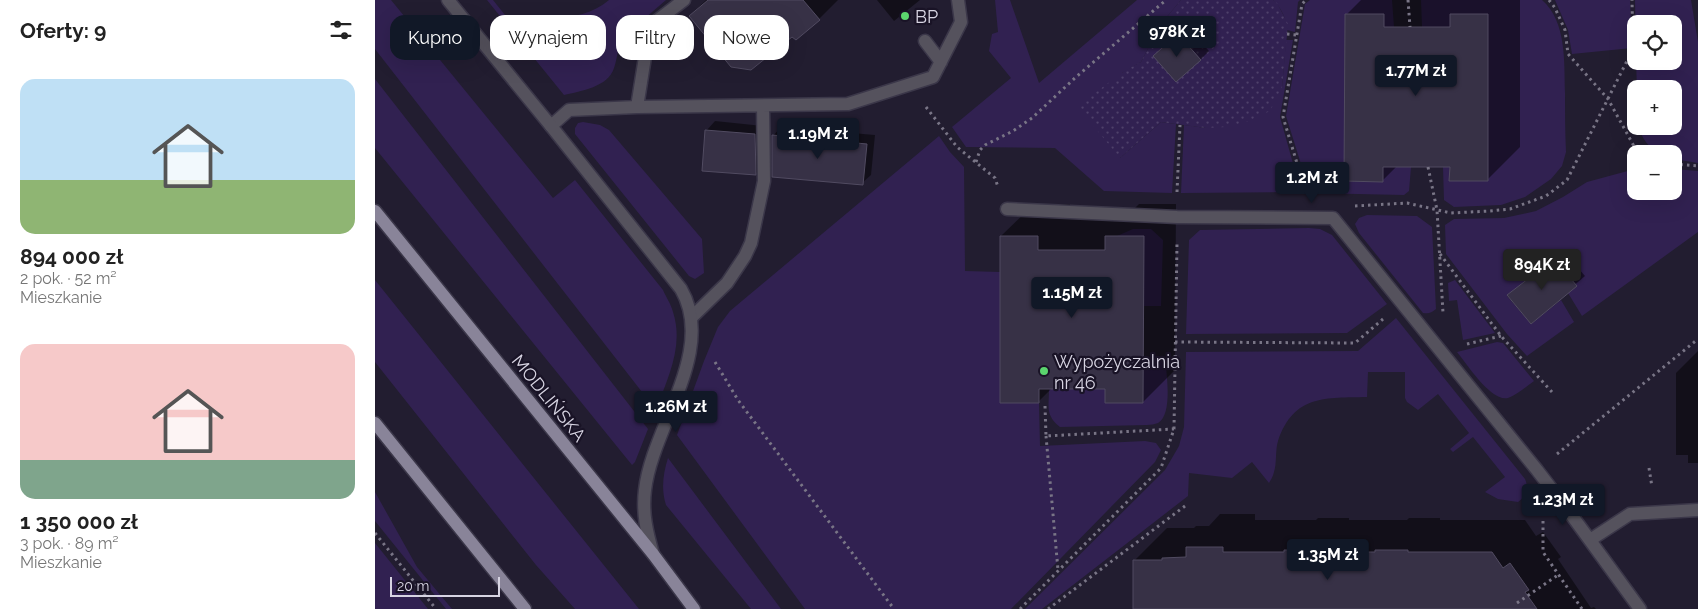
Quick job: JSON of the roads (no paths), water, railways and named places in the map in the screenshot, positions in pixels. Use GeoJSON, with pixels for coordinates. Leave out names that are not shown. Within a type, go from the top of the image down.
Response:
{"type":"FeatureCollection","features":[{"type":"Feature","properties":{"kind":"main road","name":"MODLIŃSKA"},"geometry":{"type":"LineString","coordinates":[[375,211],[653,554],[694,609]]}},
{"type":"Feature","properties":{"kind":"main road"},"geometry":{"type":"LineString","coordinates":[[375,423],[525,609]]}},
{"type":"Feature","properties":{"kind":"street"},"geometry":{"type":"LineString","coordinates":[[448,0],[681,288],[687,298],[692,317],[692,335],[687,366],[649,466],[645,489],[643,508],[653,554]]}},
{"type":"Feature","properties":{"kind":"street"},"geometry":{"type":"LineString","coordinates":[[637,107],[650,26],[684,0]]}},
{"type":"Feature","properties":{"kind":"street"},"geometry":{"type":"LineString","coordinates":[[551,126],[569,110],[637,107],[848,104],[933,77],[961,22],[958,0]]}},
{"type":"Feature","properties":{"kind":"street"},"geometry":{"type":"LineString","coordinates":[[925,42],[941,62]]}},
{"type":"Feature","properties":{"kind":"street"},"geometry":{"type":"LineString","coordinates":[[692,317],[727,283],[745,256],[751,243],[764,181],[763,106]]}},
{"type":"Feature","properties":{"kind":"street"},"geometry":{"type":"LineString","coordinates":[[1007,209],[1177,217],[1333,218],[1537,470],[1640,609]]}},
{"type":"Feature","properties":{"kind":"street"},"geometry":{"type":"LineString","coordinates":[[1589,540],[1630,514],[1698,510]]}},
{"type":"Feature","properties":{"kind":"place","name":"BP"},"geometry":{"type":"Point","coordinates":[905,16]}},
{"type":"Feature","properties":{"kind":"place","name":"Wypożyczalnia nr 46"},"geometry":{"type":"Point","coordinates":[1044,371]}}]}
